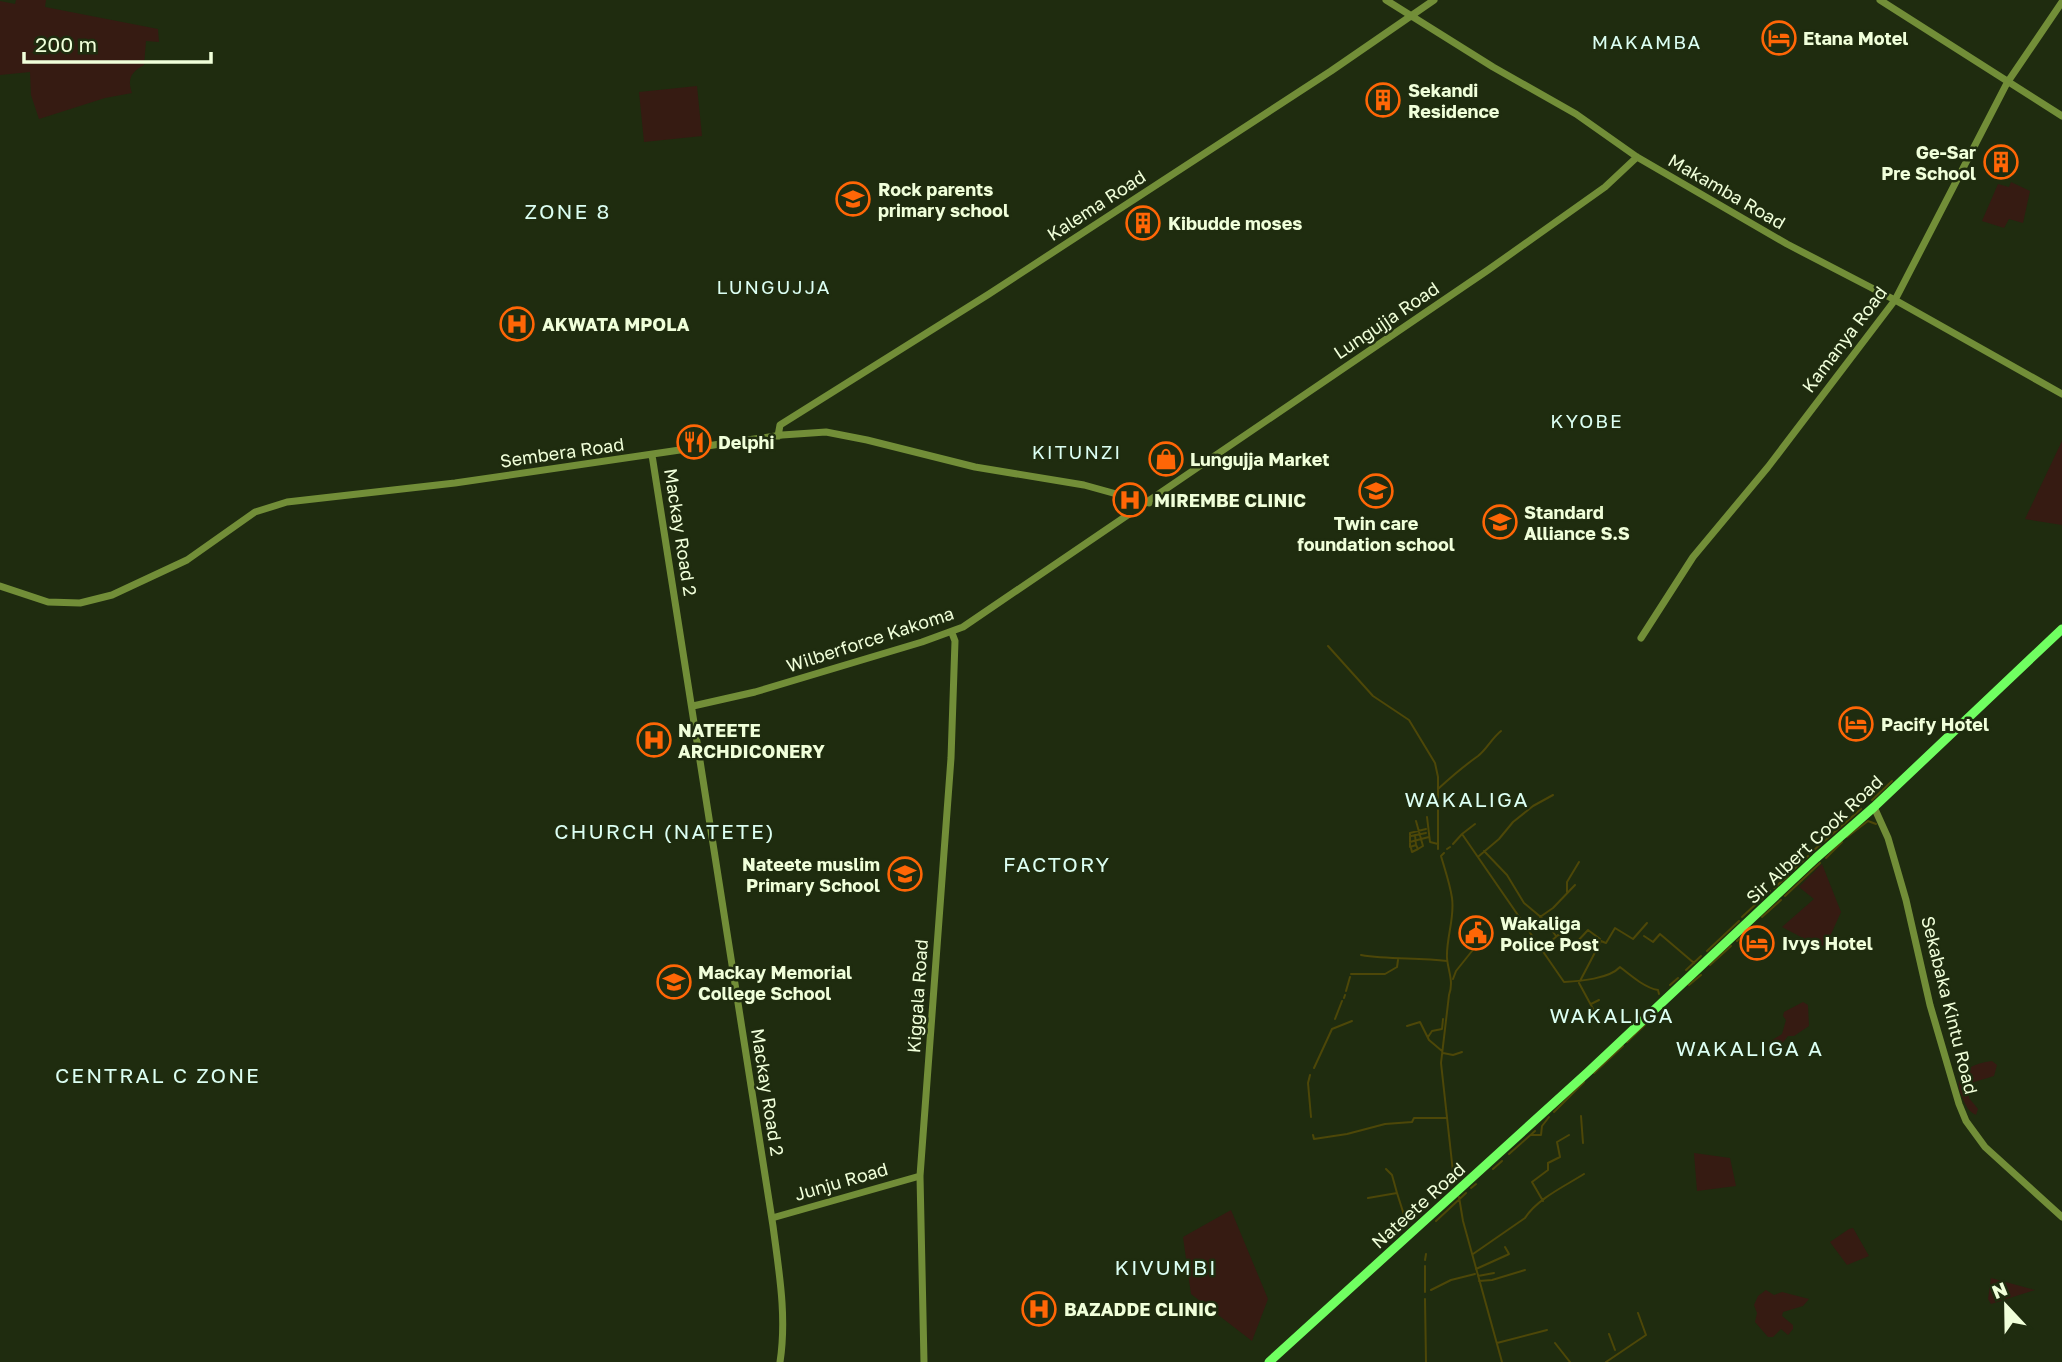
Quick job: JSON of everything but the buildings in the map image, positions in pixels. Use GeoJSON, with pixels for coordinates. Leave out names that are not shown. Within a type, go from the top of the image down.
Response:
{"type":"FeatureCollection","features":[{"type":"Feature","properties":{"kind":"main road","name":"Sir Albert Cook Road"},"geometry":{"type":"LineString","coordinates":[[1588,1072],[2062,629]]}},
{"type":"Feature","properties":{"kind":"main road","name":"Nateete Road"},"geometry":{"type":"LineString","coordinates":[[1269,1362],[1588,1072]]}},
{"type":"Feature","properties":{"kind":"street","name":"Makamba Road"},"geometry":{"type":"LineString","coordinates":[[1386,0],[1493,67],[1576,114],[1637,157],[1787,244],[1895,300],[2062,394]]}},
{"type":"Feature","properties":{"kind":"street","name":"Kalema Road"},"geometry":{"type":"LineString","coordinates":[[778,436],[780,425],[989,294],[1322,77],[1434,0]]}},
{"type":"Feature","properties":{"kind":"street"},"geometry":{"type":"LineString","coordinates":[[1880,0],[2062,116]]}},
{"type":"Feature","properties":{"kind":"street","name":"Kamanya Road"},"geometry":{"type":"LineString","coordinates":[[1642,638],[1693,557],[1768,467],[1895,300],[2007,83],[2062,2]]}},
{"type":"Feature","properties":{"kind":"street","name":"Lungujja Road"},"geometry":{"type":"LineString","coordinates":[[1149,503],[1495,265],[1605,187],[1637,157]]}},
{"type":"Feature","properties":{"kind":"street","name":"Sembera Road"},"geometry":{"type":"LineString","coordinates":[[0,586],[48,603],[80,603],[134,586],[187,559],[255,512],[287,502],[455,483],[778,436],[826,432],[975,467],[1084,485],[1149,503]]}},
{"type":"Feature","properties":{"kind":"street","name":"Mackay Road 2"},"geometry":{"type":"LineString","coordinates":[[652,455],[772,1217],[782,1291],[780,1362]]}},
{"type":"Feature","properties":{"kind":"street","name":"Wilberforce Kakoma"},"geometry":{"type":"LineString","coordinates":[[693,706],[755,692],[952,633],[1149,503]]}},
{"type":"Feature","properties":{"kind":"street","name":"Kiggala Road"},"geometry":{"type":"LineString","coordinates":[[924,1362],[920,1176],[951,758],[955,641],[952,633]]}},
{"type":"Feature","properties":{"kind":"street","name":"Sekabaka Kintu Road"},"geometry":{"type":"LineString","coordinates":[[1874,807],[1888,838],[1906,900],[1930,1005],[1966,1121],[1985,1147],[2062,1217]]}},
{"type":"Feature","properties":{"kind":"street","name":"Junju Road"},"geometry":{"type":"LineString","coordinates":[[772,1217],[920,1176]]}},
{"type":"Feature","properties":{"kind":"shaded area"},"geometry":{"type":"Polygon","coordinates":[[[16,0],[46,0],[45,7],[158,29],[159,42],[146,41],[144,65],[133,73],[130,80],[132,93],[105,98],[39,119],[31,95],[30,72],[0,75],[0,1],[15,4],[16,0]]]}},
{"type":"Feature","properties":{"kind":"shaded area"},"geometry":{"type":"Polygon","coordinates":[[[697,86],[702,136],[644,142],[639,92],[697,86]]]}},
{"type":"Feature","properties":{"kind":"shaded area"},"geometry":{"type":"Polygon","coordinates":[[[2011,182],[2030,191],[2023,223],[2009,219],[2004,228],[1982,221],[1998,184],[2009,187],[2011,182]]]}},
{"type":"Feature","properties":{"kind":"shaded area"},"geometry":{"type":"Polygon","coordinates":[[[2062,441],[2062,525],[2025,519],[2062,441]]]}},
{"type":"Feature","properties":{"kind":"shaded area"},"geometry":{"type":"Polygon","coordinates":[[[1822,864],[1841,912],[1827,943],[1820,947],[1782,927],[1814,899],[1799,887],[1822,864]]]}},
{"type":"Feature","properties":{"kind":"shaded area"},"geometry":{"type":"Polygon","coordinates":[[[1803,1002],[1808,1005],[1809,1026],[1794,1036],[1788,1036],[1777,1050],[1770,1050],[1769,1042],[1782,1034],[1786,1020],[1784,1012],[1803,1002]]]}},
{"type":"Feature","properties":{"kind":"shaded area"},"geometry":{"type":"Polygon","coordinates":[[[1992,1061],[1997,1065],[1994,1076],[1969,1086],[1969,1098],[1978,1109],[1976,1115],[1965,1103],[1959,1082],[1970,1067],[1992,1061]]]}},
{"type":"Feature","properties":{"kind":"shaded area"},"geometry":{"type":"Polygon","coordinates":[[[1694,1153],[1730,1158],[1736,1186],[1697,1191],[1694,1153]]]}},
{"type":"Feature","properties":{"kind":"shaded area"},"geometry":{"type":"Polygon","coordinates":[[[1231,1210],[1268,1299],[1252,1341],[1191,1294],[1183,1237],[1231,1210]]]}},
{"type":"Feature","properties":{"kind":"shaded area"},"geometry":{"type":"Polygon","coordinates":[[[1853,1228],[1869,1256],[1847,1265],[1830,1242],[1853,1228]]]}},
{"type":"Feature","properties":{"kind":"shaded area"},"geometry":{"type":"Polygon","coordinates":[[[1991,1278],[2035,1290],[1991,1304],[1988,1299],[1991,1278]]]}},
{"type":"Feature","properties":{"kind":"shaded area"},"geometry":{"type":"Polygon","coordinates":[[[1766,1290],[1774,1295],[1782,1292],[1809,1299],[1803,1306],[1783,1312],[1782,1316],[1793,1325],[1788,1335],[1781,1329],[1773,1337],[1768,1337],[1755,1322],[1757,1313],[1754,1305],[1758,1296],[1766,1290]]]}},
{"type":"Feature","properties":{"kind":"waterway"},"geometry":{"type":"LineString","coordinates":[[1328,646],[1373,696],[1409,720],[1435,763],[1438,777],[1438,849]]}},
{"type":"Feature","properties":{"kind":"waterway"},"geometry":{"type":"LineString","coordinates":[[1438,789],[1481,753],[1501,731]]}},
{"type":"Feature","properties":{"kind":"waterway"},"geometry":{"type":"LineString","coordinates":[[1872,800],[1892,781]]}},
{"type":"Feature","properties":{"kind":"waterway"},"geometry":{"type":"LineString","coordinates":[[1479,856],[1499,839],[1513,822],[1553,795]]}},
{"type":"Feature","properties":{"kind":"waterway"},"geometry":{"type":"LineString","coordinates":[[1814,850],[1861,809]]}},
{"type":"Feature","properties":{"kind":"waterway"},"geometry":{"type":"LineString","coordinates":[[1427,817],[1430,842],[1438,844]]}},
{"type":"Feature","properties":{"kind":"waterway"},"geometry":{"type":"LineString","coordinates":[[1416,821],[1421,839],[1429,837]]}},
{"type":"Feature","properties":{"kind":"waterway"},"geometry":{"type":"LineString","coordinates":[[1847,837],[1868,821],[1876,824]]}},
{"type":"Feature","properties":{"kind":"waterway"},"geometry":{"type":"LineString","coordinates":[[1462,834],[1475,824]]}},
{"type":"Feature","properties":{"kind":"waterway"},"geometry":{"type":"LineString","coordinates":[[1410,835],[1426,829]]}},
{"type":"Feature","properties":{"kind":"waterway"},"geometry":{"type":"LineString","coordinates":[[1411,836],[1426,833]]}},
{"type":"Feature","properties":{"kind":"waterway"},"geometry":{"type":"LineString","coordinates":[[1453,844],[1462,834],[1564,982],[1602,977],[1620,967],[1643,984],[1658,990],[1659,994]]}},
{"type":"Feature","properties":{"kind":"waterway"},"geometry":{"type":"LineString","coordinates":[[1410,843],[1410,847],[1416,845],[1415,835]]}},
{"type":"Feature","properties":{"kind":"waterway"},"geometry":{"type":"LineString","coordinates":[[1410,836],[1410,842],[1421,839],[1423,846],[1418,849]]}},
{"type":"Feature","properties":{"kind":"waterway"},"geometry":{"type":"LineString","coordinates":[[1826,858],[1842,842]]}},
{"type":"Feature","properties":{"kind":"waterway"},"geometry":{"type":"LineString","coordinates":[[1411,848],[1412,852],[1418,849],[1416,845]]}},
{"type":"Feature","properties":{"kind":"waterway"},"geometry":{"type":"LineString","coordinates":[[1484,851],[1507,875],[1524,903],[1542,918],[1556,936]]}},
{"type":"Feature","properties":{"kind":"waterway"},"geometry":{"type":"LineString","coordinates":[[1444,853],[1441,856],[1453,906],[1447,950],[1451,985],[1441,1063],[1454,1181]]}},
{"type":"Feature","properties":{"kind":"waterway"},"geometry":{"type":"LineString","coordinates":[[1792,871],[1808,856]]}},
{"type":"Feature","properties":{"kind":"waterway"},"geometry":{"type":"LineString","coordinates":[[1567,892],[1567,882],[1579,862]]}},
{"type":"Feature","properties":{"kind":"waterway"},"geometry":{"type":"LineString","coordinates":[[1785,896],[1820,863]]}},
{"type":"Feature","properties":{"kind":"waterway"},"geometry":{"type":"LineString","coordinates":[[1774,888],[1788,876]]}},
{"type":"Feature","properties":{"kind":"waterway"},"geometry":{"type":"LineString","coordinates":[[1540,917],[1553,908],[1575,885]]}},
{"type":"Feature","properties":{"kind":"waterway"},"geometry":{"type":"LineString","coordinates":[[1742,917],[1770,891]]}},
{"type":"Feature","properties":{"kind":"waterway"},"geometry":{"type":"LineString","coordinates":[[1762,917],[1781,900]]}},
{"type":"Feature","properties":{"kind":"waterway"},"geometry":{"type":"LineString","coordinates":[[1707,951],[1739,921]]}},
{"type":"Feature","properties":{"kind":"waterway"},"geometry":{"type":"LineString","coordinates":[[1580,981],[1601,941],[1606,943],[1615,928],[1633,939],[1647,923]]}},
{"type":"Feature","properties":{"kind":"waterway"},"geometry":{"type":"LineString","coordinates":[[1737,941],[1751,927]]}},
{"type":"Feature","properties":{"kind":"waterway"},"geometry":{"type":"LineString","coordinates":[[1575,944],[1588,930],[1600,939]]}},
{"type":"Feature","properties":{"kind":"waterway"},"geometry":{"type":"LineString","coordinates":[[1644,936],[1653,942],[1660,934],[1694,963]]}},
{"type":"Feature","properties":{"kind":"waterway"},"geometry":{"type":"LineString","coordinates":[[1549,943],[1558,935],[1579,948],[1591,950]]}},
{"type":"Feature","properties":{"kind":"waterway"},"geometry":{"type":"LineString","coordinates":[[1453,979],[1456,971],[1476,946]]}},
{"type":"Feature","properties":{"kind":"waterway"},"geometry":{"type":"LineString","coordinates":[[1710,965],[1731,946]]}},
{"type":"Feature","properties":{"kind":"waterway"},"geometry":{"type":"LineString","coordinates":[[1361,955],[1447,961]]}},
{"type":"Feature","properties":{"kind":"waterway"},"geometry":{"type":"LineString","coordinates":[[1686,970],[1701,956]]}},
{"type":"Feature","properties":{"kind":"waterway"},"geometry":{"type":"LineString","coordinates":[[1351,974],[1385,974],[1397,967],[1398,960]]}},
{"type":"Feature","properties":{"kind":"waterway"},"geometry":{"type":"LineString","coordinates":[[1689,985],[1701,975]]}},
{"type":"Feature","properties":{"kind":"waterway"},"geometry":{"type":"LineString","coordinates":[[1346,991],[1350,977]]}},
{"type":"Feature","properties":{"kind":"waterway"},"geometry":{"type":"LineString","coordinates":[[1670,985],[1678,978]]}},
{"type":"Feature","properties":{"kind":"waterway"},"geometry":{"type":"LineString","coordinates":[[1579,983],[1598,1018]]}},
{"type":"Feature","properties":{"kind":"waterway"},"geometry":{"type":"LineString","coordinates":[[1591,1004],[1599,1000]]}},
{"type":"Feature","properties":{"kind":"waterway"},"geometry":{"type":"LineString","coordinates":[[1335,1019],[1342,1001]]}},
{"type":"Feature","properties":{"kind":"waterway"},"geometry":{"type":"LineString","coordinates":[[1428,1037],[1432,1031],[1442,1029],[1443,1019]]}},
{"type":"Feature","properties":{"kind":"waterway"},"geometry":{"type":"LineString","coordinates":[[1627,1042],[1650,1020]]}},
{"type":"Feature","properties":{"kind":"waterway"},"geometry":{"type":"LineString","coordinates":[[1314,1068],[1332,1029],[1352,1021]]}},
{"type":"Feature","properties":{"kind":"waterway"},"geometry":{"type":"LineString","coordinates":[[1407,1026],[1420,1022],[1429,1040],[1442,1051]]}},
{"type":"Feature","properties":{"kind":"waterway"},"geometry":{"type":"LineString","coordinates":[[1594,1073],[1623,1046]]}},
{"type":"Feature","properties":{"kind":"waterway"},"geometry":{"type":"LineString","coordinates":[[1443,1053],[1453,1055],[1462,1052]]}},
{"type":"Feature","properties":{"kind":"waterway"},"geometry":{"type":"LineString","coordinates":[[1310,1075],[1308,1083],[1311,1117]]}},
{"type":"Feature","properties":{"kind":"waterway"},"geometry":{"type":"LineString","coordinates":[[1554,1112],[1584,1082]]}},
{"type":"Feature","properties":{"kind":"waterway"},"geometry":{"type":"LineString","coordinates":[[1581,1116],[1583,1143]]}},
{"type":"Feature","properties":{"kind":"waterway"},"geometry":{"type":"LineString","coordinates":[[1531,1135],[1541,1135],[1542,1126],[1549,1117]]}},
{"type":"Feature","properties":{"kind":"waterway"},"geometry":{"type":"LineString","coordinates":[[1313,1135],[1314,1139],[1347,1134],[1385,1124],[1412,1122],[1414,1118],[1447,1118]]}},
{"type":"Feature","properties":{"kind":"waterway"},"geometry":{"type":"LineString","coordinates":[[1509,1154],[1535,1131]]}},
{"type":"Feature","properties":{"kind":"waterway"},"geometry":{"type":"LineString","coordinates":[[1543,1201],[1532,1182],[1548,1170],[1548,1163],[1560,1157],[1557,1142],[1569,1135]]}},
{"type":"Feature","properties":{"kind":"waterway"},"geometry":{"type":"LineString","coordinates":[[1493,1169],[1502,1161]]}},
{"type":"Feature","properties":{"kind":"waterway"},"geometry":{"type":"LineString","coordinates":[[1368,1198],[1397,1193],[1392,1175],[1386,1169]]}},
{"type":"Feature","properties":{"kind":"waterway"},"geometry":{"type":"LineString","coordinates":[[1473,1254],[1525,1218],[1544,1199],[1584,1174]]}},
{"type":"Feature","properties":{"kind":"waterway"},"geometry":{"type":"LineString","coordinates":[[1471,1188],[1476,1184]]}},
{"type":"Feature","properties":{"kind":"waterway"},"geometry":{"type":"LineString","coordinates":[[1386,1232],[1405,1218],[1397,1193]]}},
{"type":"Feature","properties":{"kind":"waterway"},"geometry":{"type":"LineString","coordinates":[[1436,1221],[1466,1193]]}},
{"type":"Feature","properties":{"kind":"waterway"},"geometry":{"type":"LineString","coordinates":[[1459,1197],[1463,1221],[1502,1362]]}},
{"type":"Feature","properties":{"kind":"waterway"},"geometry":{"type":"LineString","coordinates":[[1379,1238],[1383,1235]]}},
{"type":"Feature","properties":{"kind":"waterway"},"geometry":{"type":"LineString","coordinates":[[1476,1269],[1509,1254],[1505,1247]]}},
{"type":"Feature","properties":{"kind":"waterway"},"geometry":{"type":"LineString","coordinates":[[1425,1260],[1426,1254]]}},
{"type":"Feature","properties":{"kind":"waterway"},"geometry":{"type":"LineString","coordinates":[[1425,1266],[1425,1292]]}},
{"type":"Feature","properties":{"kind":"waterway"},"geometry":{"type":"LineString","coordinates":[[1479,1281],[1525,1270]]}},
{"type":"Feature","properties":{"kind":"waterway"},"geometry":{"type":"LineString","coordinates":[[1478,1276],[1494,1273]]}},
{"type":"Feature","properties":{"kind":"waterway"},"geometry":{"type":"LineString","coordinates":[[1431,1290],[1451,1280],[1475,1274]]}},
{"type":"Feature","properties":{"kind":"waterway"},"geometry":{"type":"LineString","coordinates":[[1425,1299],[1426,1362]]}},
{"type":"Feature","properties":{"kind":"waterway"},"geometry":{"type":"LineString","coordinates":[[1606,1362],[1646,1335],[1638,1313]]}},
{"type":"Feature","properties":{"kind":"waterway"},"geometry":{"type":"LineString","coordinates":[[1497,1343],[1547,1330]]}},
{"type":"Feature","properties":{"kind":"waterway"},"geometry":{"type":"LineString","coordinates":[[1609,1334],[1615,1350]]}},
{"type":"Feature","properties":{"kind":"waterway"},"geometry":{"type":"LineString","coordinates":[[1555,1343],[1570,1362]]}},
{"type":"Feature","properties":{"kind":"place","name":"Etana Motel"},"geometry":{"type":"Point","coordinates":[1779,38]}},
{"type":"Feature","properties":{"kind":"place","name":"Sekandi Residence"},"geometry":{"type":"Point","coordinates":[1383,100]}},
{"type":"Feature","properties":{"kind":"place","name":"Ge-Sar Pre School"},"geometry":{"type":"Point","coordinates":[2001,162]}},
{"type":"Feature","properties":{"kind":"place","name":"Rock parents primary school"},"geometry":{"type":"Point","coordinates":[853,199]}},
{"type":"Feature","properties":{"kind":"place","name":"Kibudde moses"},"geometry":{"type":"Point","coordinates":[1143,223]}},
{"type":"Feature","properties":{"kind":"place","name":"AKWATA MPOLA"},"geometry":{"type":"Point","coordinates":[517,324]}},
{"type":"Feature","properties":{"kind":"place","name":"Delphi"},"geometry":{"type":"Point","coordinates":[694,442]}},
{"type":"Feature","properties":{"kind":"place","name":"Lungujja Market"},"geometry":{"type":"Point","coordinates":[1166,459]}},
{"type":"Feature","properties":{"kind":"place","name":"Twin care foundation school"},"geometry":{"type":"Point","coordinates":[1376,491]}},
{"type":"Feature","properties":{"kind":"place","name":"MIREMBE CLINIC"},"geometry":{"type":"Point","coordinates":[1130,500]}},
{"type":"Feature","properties":{"kind":"place","name":"Standard Alliance S.S"},"geometry":{"type":"Point","coordinates":[1500,522]}},
{"type":"Feature","properties":{"kind":"place","name":"Pacify Hotel"},"geometry":{"type":"Point","coordinates":[1856,724]}},
{"type":"Feature","properties":{"kind":"place","name":"NATEETE ARCHDICONERY"},"geometry":{"type":"Point","coordinates":[654,740]}},
{"type":"Feature","properties":{"kind":"place","name":"Nateete muslim Primary School"},"geometry":{"type":"Point","coordinates":[905,874]}},
{"type":"Feature","properties":{"kind":"place","name":"Wakaliga Police Post"},"geometry":{"type":"Point","coordinates":[1476,933]}},
{"type":"Feature","properties":{"kind":"place","name":"Ivys Hotel"},"geometry":{"type":"Point","coordinates":[1757,943]}},
{"type":"Feature","properties":{"kind":"place","name":"Mackay Memorial College School"},"geometry":{"type":"Point","coordinates":[674,982]}},
{"type":"Feature","properties":{"kind":"place","name":"BAZADDE CLINIC"},"geometry":{"type":"Point","coordinates":[1039,1309]}},
{"type":"Feature","properties":{"kind":"district","name":"MAKAMBA"},"geometry":{"type":"Point","coordinates":[1647,41]}},
{"type":"Feature","properties":{"kind":"district","name":"ZONE 8"},"geometry":{"type":"Point","coordinates":[568,211]}},
{"type":"Feature","properties":{"kind":"district","name":"LUNGUJJA"},"geometry":{"type":"Point","coordinates":[774,286]}},
{"type":"Feature","properties":{"kind":"district","name":"KYOBE"},"geometry":{"type":"Point","coordinates":[1587,420]}},
{"type":"Feature","properties":{"kind":"district","name":"KITUNZI"},"geometry":{"type":"Point","coordinates":[1077,451]}},
{"type":"Feature","properties":{"kind":"district","name":"WAKALIGA"},"geometry":{"type":"Point","coordinates":[1467,799]}},
{"type":"Feature","properties":{"kind":"district","name":"CHURCH (NATETE)"},"geometry":{"type":"Point","coordinates":[665,831]}},
{"type":"Feature","properties":{"kind":"district","name":"FACTORY"},"geometry":{"type":"Point","coordinates":[1057,864]}},
{"type":"Feature","properties":{"kind":"district","name":"WAKALIGA"},"geometry":{"type":"Point","coordinates":[1612,1015]}},
{"type":"Feature","properties":{"kind":"district","name":"WAKALIGA A"},"geometry":{"type":"Point","coordinates":[1750,1048]}},
{"type":"Feature","properties":{"kind":"district","name":"CENTRAL C ZONE"},"geometry":{"type":"Point","coordinates":[158,1075]}},
{"type":"Feature","properties":{"kind":"district","name":"KIVUMBI"},"geometry":{"type":"Point","coordinates":[1166,1267]}}]}
